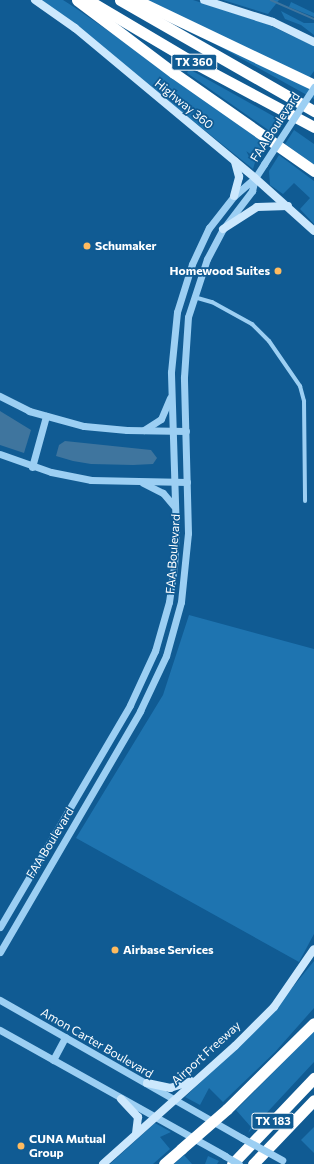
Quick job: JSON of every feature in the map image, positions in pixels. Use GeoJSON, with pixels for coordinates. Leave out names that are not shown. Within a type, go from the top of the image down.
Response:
{"type":"FeatureCollection","features":[{"type":"Feature","properties":{"kind":"highway"},"geometry":{"type":"LineString","coordinates":[[77,0],[174,73],[314,171]]}},
{"type":"Feature","properties":{"kind":"highway","name":"TX 360"},"geometry":{"type":"LineString","coordinates":[[88,0],[198,65],[314,127]]}},
{"type":"Feature","properties":{"kind":"highway","name":"TX 360"},"geometry":{"type":"LineString","coordinates":[[120,0],[314,111]]}},
{"type":"Feature","properties":{"kind":"highway"},"geometry":{"type":"LineString","coordinates":[[136,0],[314,86]]}},
{"type":"Feature","properties":{"kind":"highway"},"geometry":{"type":"LineString","coordinates":[[302,120],[314,136]]}},
{"type":"Feature","properties":{"kind":"highway"},"geometry":{"type":"LineString","coordinates":[[281,1057],[314,1019]]}},
{"type":"Feature","properties":{"kind":"highway"},"geometry":{"type":"LineString","coordinates":[[164,1164],[227,1109],[314,1023]]}},
{"type":"Feature","properties":{"kind":"highway","name":"TX 183"},"geometry":{"type":"LineString","coordinates":[[229,1160],[314,1078]]}},
{"type":"Feature","properties":{"kind":"highway"},"geometry":{"type":"LineString","coordinates":[[243,1164],[314,1089]]}},
{"type":"Feature","properties":{"kind":"highway"},"geometry":{"type":"LineString","coordinates":[[253,1164],[314,1100]]}},
{"type":"Feature","properties":{"kind":"highway","name":"TX 183"},"geometry":{"type":"LineString","coordinates":[[263,1164],[314,1110]]}},
{"type":"Feature","properties":{"kind":"main road","name":"Highway 360"},"geometry":{"type":"LineString","coordinates":[[35,0],[75,28],[288,206],[314,231]]}},
{"type":"Feature","properties":{"kind":"main road"},"geometry":{"type":"LineString","coordinates":[[204,0],[273,22],[314,42]]}},
{"type":"Feature","properties":{"kind":"main road"},"geometry":{"type":"LineString","coordinates":[[234,196],[239,177],[235,161]]}},
{"type":"Feature","properties":{"kind":"main road"},"geometry":{"type":"LineString","coordinates":[[224,229],[257,207],[288,206]]}},
{"type":"Feature","properties":{"kind":"main road","name":"Airport Freeway"},"geometry":{"type":"LineString","coordinates":[[103,1164],[274,1007],[314,949]]}},
{"type":"Feature","properties":{"kind":"main road"},"geometry":{"type":"LineString","coordinates":[[147,1083],[170,1088],[199,1077]]}},
{"type":"Feature","properties":{"kind":"main road"},"geometry":{"type":"LineString","coordinates":[[122,1099],[138,1117],[136,1134]]}},
{"type":"Feature","properties":{"kind":"street","name":"FAA Boulevard"},"geometry":{"type":"LineString","coordinates":[[0,927],[144,678],[163,625],[174,566],[175,482],[172,394],[173,332],[182,293],[192,264],[209,228],[234,196],[255,178],[314,86]]}},
{"type":"Feature","properties":{"kind":"street","name":"FAA Boulevard"},"geometry":{"type":"LineString","coordinates":[[0,952],[140,711],[163,663],[175,628],[185,577],[187,482],[184,356],[188,317],[207,259],[224,229],[252,191],[255,178]]}},
{"type":"Feature","properties":{"kind":"street"},"geometry":{"type":"LineString","coordinates":[[182,293],[194,298],[212,302],[252,324],[269,341],[300,386],[304,401],[305,501]]}},
{"type":"Feature","properties":{"kind":"street"},"geometry":{"type":"LineString","coordinates":[[142,431],[161,419],[172,394]]}},
{"type":"Feature","properties":{"kind":"street"},"geometry":{"type":"LineString","coordinates":[[0,396],[46,416],[84,426],[142,431],[186,431]]}},
{"type":"Feature","properties":{"kind":"street"},"geometry":{"type":"LineString","coordinates":[[32,467],[46,416]]}},
{"type":"Feature","properties":{"kind":"street"},"geometry":{"type":"LineString","coordinates":[[0,454],[32,467],[91,480],[187,482]]}},
{"type":"Feature","properties":{"kind":"street"},"geometry":{"type":"LineString","coordinates":[[141,482],[163,493],[172,501],[175,510]]}},
{"type":"Feature","properties":{"kind":"street"},"geometry":{"type":"LineString","coordinates":[[163,625],[175,628]]}},
{"type":"Feature","properties":{"kind":"street"},"geometry":{"type":"LineString","coordinates":[[59,826],[69,832]]}},
{"type":"Feature","properties":{"kind":"street","name":"Amon Carter Boulevard"},"geometry":{"type":"LineString","coordinates":[[0,1000],[285,1162]]}},
{"type":"Feature","properties":{"kind":"street"},"geometry":{"type":"LineString","coordinates":[[0,1030],[229,1160],[239,1164]]}},
{"type":"Feature","properties":{"kind":"street"},"geometry":{"type":"LineString","coordinates":[[53,1060],[65,1037]]}},
{"type":"Feature","properties":{"kind":"shaded area"},"geometry":{"type":"Polygon","coordinates":[[[42,0],[63,0],[74,7],[192,89],[266,145],[256,159],[253,169],[42,0]]]}},
{"type":"Feature","properties":{"kind":"shaded area"},"geometry":{"type":"Polygon","coordinates":[[[147,0],[193,0],[267,24],[314,46],[314,71],[309,78],[147,0]]]}},
{"type":"Feature","properties":{"kind":"shaded area"},"geometry":{"type":"Polygon","coordinates":[[[223,0],[279,0],[268,14],[223,0]]]}},
{"type":"Feature","properties":{"kind":"shaded area"},"geometry":{"type":"Polygon","coordinates":[[[291,2],[314,13],[314,17],[289,7],[291,2]]]}},
{"type":"Feature","properties":{"kind":"shaded area"},"geometry":{"type":"Polygon","coordinates":[[[281,11],[304,23],[314,23],[314,35],[301,25],[285,19],[281,11]]]}},
{"type":"Feature","properties":{"kind":"shaded area"},"geometry":{"type":"Polygon","coordinates":[[[202,37],[314,88],[314,99],[226,50],[202,37]]]}},
{"type":"Feature","properties":{"kind":"shaded area"},"geometry":{"type":"Polygon","coordinates":[[[189,69],[282,121],[274,134],[187,73],[189,69]]]}},
{"type":"Feature","properties":{"kind":"shaded area"},"geometry":{"type":"Polygon","coordinates":[[[294,130],[314,144],[314,165],[285,144],[294,130]]]}},
{"type":"Feature","properties":{"kind":"shaded area"},"geometry":{"type":"Polygon","coordinates":[[[279,155],[314,181],[314,224],[300,209],[310,198],[294,183],[283,194],[270,185],[269,171],[279,155]]]}},
{"type":"Feature","properties":{"kind":"shaded area"},"geometry":{"type":"Polygon","coordinates":[[[0,411],[31,430],[24,453],[0,445],[0,411]]]}},
{"type":"Feature","properties":{"kind":"shaded area"},"geometry":{"type":"Polygon","coordinates":[[[65,441],[151,450],[157,458],[153,464],[133,465],[91,464],[73,461],[56,456],[59,445],[65,441]]]}},
{"type":"Feature","properties":{"kind":"shaded area"},"geometry":{"type":"Polygon","coordinates":[[[189,615],[314,649],[314,934],[299,962],[76,838],[163,695],[189,615]]]}},
{"type":"Feature","properties":{"kind":"shaded area"},"geometry":{"type":"Polygon","coordinates":[[[314,961],[314,1008],[275,1052],[223,1102],[209,1088],[200,1105],[185,1097],[266,1020],[314,961]]]}},
{"type":"Feature","properties":{"kind":"shaded area"},"geometry":{"type":"Polygon","coordinates":[[[314,1031],[314,1062],[248,1133],[251,1127],[236,1110],[314,1031]]]}},
{"type":"Feature","properties":{"kind":"shaded area"},"geometry":{"type":"Polygon","coordinates":[[[155,1123],[171,1132],[160,1137],[170,1149],[153,1164],[110,1164],[155,1123]]]}},
{"type":"Feature","properties":{"kind":"shaded area"},"geometry":{"type":"Polygon","coordinates":[[[314,1127],[314,1153],[301,1140],[314,1127]]]}},
{"type":"Feature","properties":{"kind":"shaded area"},"geometry":{"type":"Polygon","coordinates":[[[184,1155],[192,1164],[174,1164],[184,1155]]]}},
{"type":"Feature","properties":{"kind":"shaded area"},"geometry":{"type":"Polygon","coordinates":[[[208,1156],[219,1161],[217,1164],[205,1164],[208,1156]]]}},
{"type":"Feature","properties":{"kind":"waterway"},"geometry":{"type":"LineString","coordinates":[[271,0],[314,19]]}},
{"type":"Feature","properties":{"kind":"place","name":"Schumaker"},"geometry":{"type":"Point","coordinates":[87,246]}},
{"type":"Feature","properties":{"kind":"place","name":"Homewood Suites"},"geometry":{"type":"Point","coordinates":[278,271]}},
{"type":"Feature","properties":{"kind":"place","name":"Airbase Services"},"geometry":{"type":"Point","coordinates":[115,950]}},
{"type":"Feature","properties":{"kind":"place","name":"CUNA Mutual Group"},"geometry":{"type":"Point","coordinates":[21,1146]}}]}
